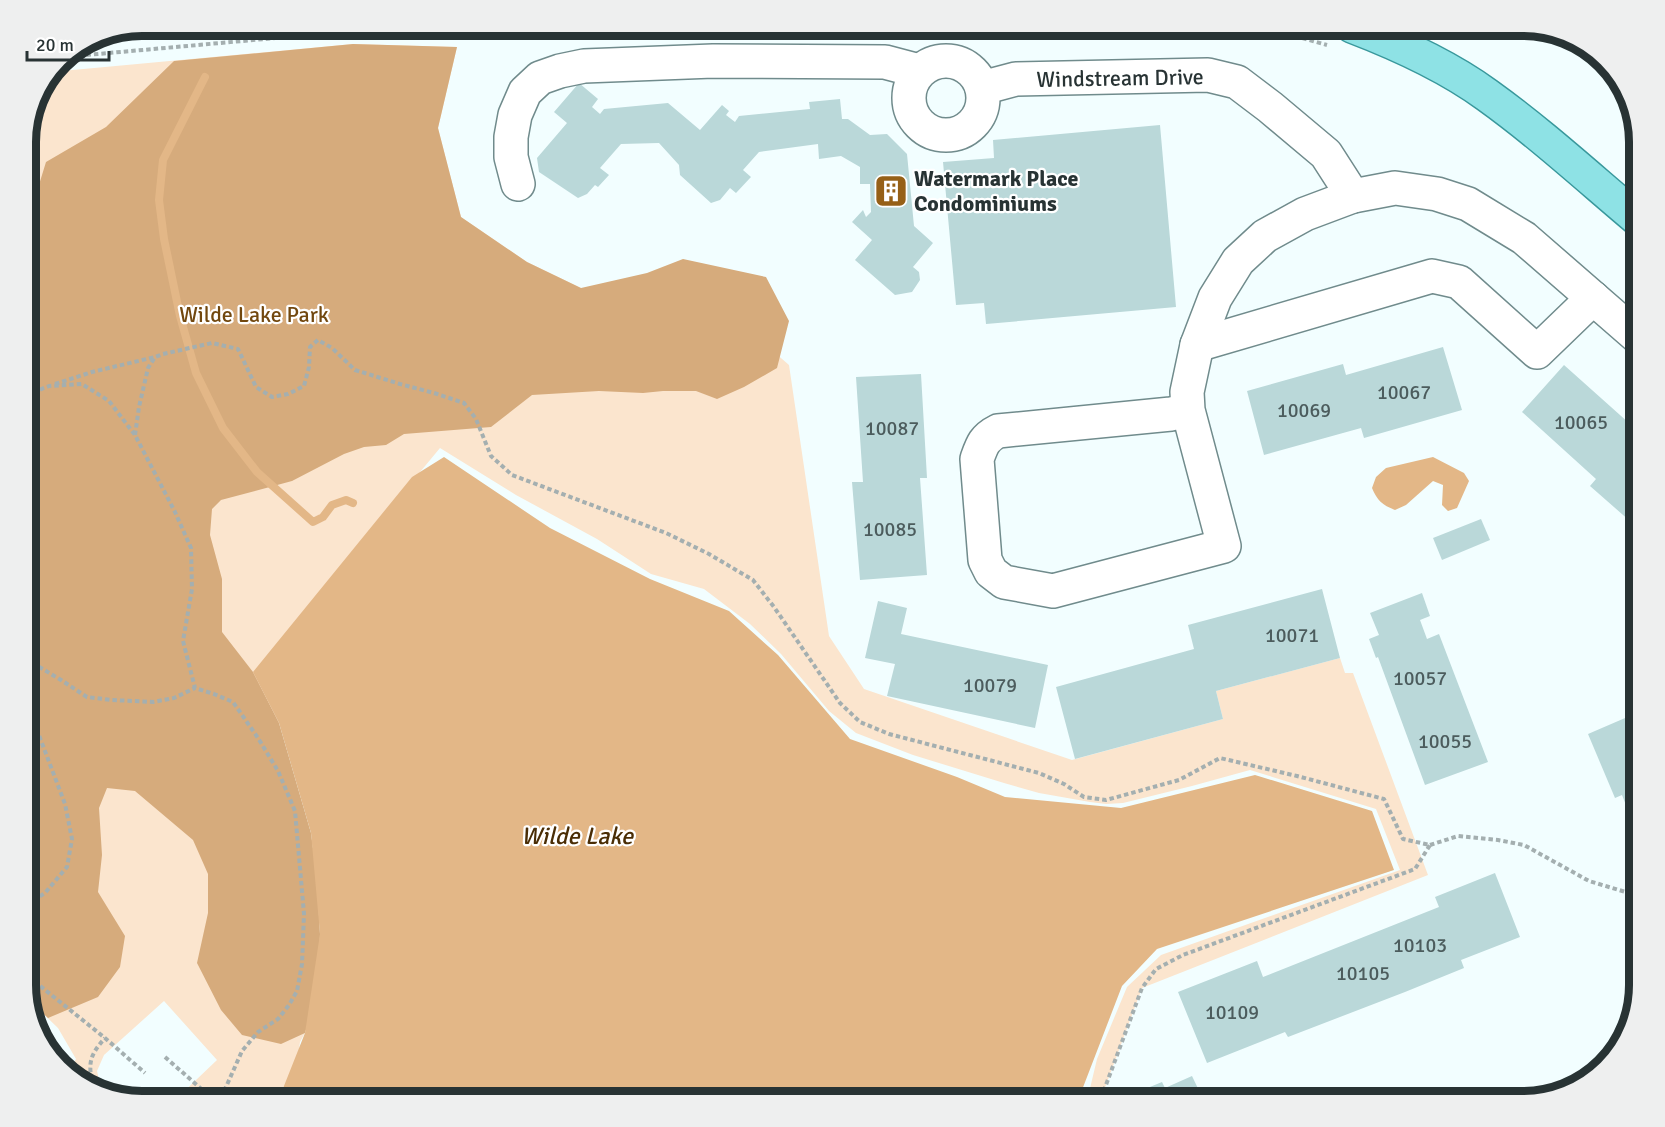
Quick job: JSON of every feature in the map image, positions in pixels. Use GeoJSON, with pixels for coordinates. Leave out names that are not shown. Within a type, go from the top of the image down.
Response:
{"type":"FeatureCollection","features":[{"type":"Feature","properties":{"kind":"main road"},"geometry":{"type":"LineString","coordinates":[[1343,36],[1395,43]]}},
{"type":"Feature","properties":{"kind":"main road"},"geometry":{"type":"LineString","coordinates":[[1384,36],[1485,93],[1536,132],[1629,228]]}},
{"type":"Feature","properties":{"kind":"street"},"geometry":{"type":"LineString","coordinates":[[947,60],[961,64],[975,74],[982,88],[983,105],[976,121],[963,132],[944,136],[920,126],[912,114],[908,101],[910,85],[919,71],[940,61],[947,60]]}},
{"type":"Feature","properties":{"kind":"street"},"geometry":{"type":"LineString","coordinates":[[518,184],[511,157],[511,136],[515,115],[525,92],[540,78],[561,71],[584,66],[725,61],[885,62],[919,71]]}},
{"type":"Feature","properties":{"kind":"street","name":"Windstream Drive"},"geometry":{"type":"LineString","coordinates":[[982,88],[1016,79],[1208,75],[1237,82],[1326,154],[1353,196]]}},
{"type":"Feature","properties":{"kind":"street"},"geometry":{"type":"LineString","coordinates":[[1188,410],[1171,414],[998,431],[988,436],[977,459],[985,560],[991,572],[1004,582],[1053,591],[1224,546],[1188,410],[1187,392],[1197,345],[1215,298],[1239,261],[1265,236],[1305,214],[1353,196],[1395,188],[1437,194],[1468,204],[1524,238],[1629,329]]}},
{"type":"Feature","properties":{"kind":"street"},"geometry":{"type":"LineString","coordinates":[[1197,345],[1432,276],[1459,282],[1537,352],[1593,298]]}},
{"type":"Feature","properties":{"kind":"path"},"geometry":{"type":"LineString","coordinates":[[81,55],[298,36]]}},
{"type":"Feature","properties":{"kind":"path"},"geometry":{"type":"LineString","coordinates":[[36,391],[92,372],[212,343],[238,349],[256,387],[272,397],[288,394],[304,386],[309,367],[310,347],[318,340],[332,348],[355,370],[464,403],[476,419],[491,456],[512,475],[666,533],[710,554],[753,580],[840,703],[860,722],[889,734],[1039,773],[1064,784],[1084,797],[1106,800],[1179,780],[1220,758],[1384,799],[1404,838],[1430,845],[1458,836],[1524,845],[1589,881],[1629,893]]}},
{"type":"Feature","properties":{"kind":"path"},"geometry":{"type":"LineString","coordinates":[[135,435],[148,368],[154,357]]}},
{"type":"Feature","properties":{"kind":"path"},"geometry":{"type":"LineString","coordinates":[[49,386],[82,384],[109,401],[135,435],[175,512],[191,548],[192,589],[183,641],[195,688]]}},
{"type":"Feature","properties":{"kind":"path"},"geometry":{"type":"LineString","coordinates":[[36,665],[87,697],[153,702],[174,698],[195,688],[233,702],[278,771],[295,811],[304,914],[302,964],[297,992],[289,1005],[278,1019],[258,1032],[242,1051],[223,1091]]}},
{"type":"Feature","properties":{"kind":"path"},"geometry":{"type":"LineString","coordinates":[[36,728],[65,804],[72,839],[67,867],[45,892],[36,898]]}},
{"type":"Feature","properties":{"kind":"path"},"geometry":{"type":"LineString","coordinates":[[1104,1091],[1142,988],[1156,969],[1183,955],[1415,869],[1430,845]]}},
{"type":"Feature","properties":{"kind":"path"},"geometry":{"type":"LineString","coordinates":[[36,983],[145,1073]]}},
{"type":"Feature","properties":{"kind":"path"},"geometry":{"type":"LineString","coordinates":[[91,1078],[90,1070],[93,1052],[105,1038]]}},
{"type":"Feature","properties":{"kind":"path"},"geometry":{"type":"LineString","coordinates":[[165,1057],[204,1091]]}},
{"type":"Feature","properties":{"kind":"green space","name":"Wilde Lake Park"},"geometry":{"type":"Polygon","coordinates":[[[353,44],[457,47],[438,128],[461,217],[527,262],[581,288],[742,324],[789,365],[829,636],[864,689],[1072,760],[1223,719],[1216,691],[1340,658],[1345,673],[1353,673],[1428,875],[1142,988],[1104,1091],[1089,1091],[1097,1059],[1127,987],[1161,955],[1400,870],[1376,809],[1250,770],[1123,803],[1106,804],[1039,793],[913,755],[856,733],[829,711],[781,654],[750,624],[704,589],[651,574],[597,539],[516,495],[440,448],[254,672],[279,723],[313,1018],[300,1042],[297,1063],[287,1084],[278,1091],[184,1091],[217,1060],[164,1001],[104,1055],[97,1071],[100,1082],[83,1073],[72,1065],[76,1059],[58,1028],[39,1010],[36,992],[36,135],[44,101],[64,71],[353,44]]]}},
{"type":"Feature","properties":{"kind":"green space","name":"Wilde Lake Park"},"geometry":{"type":"Polygon","coordinates":[[[353,44],[457,47],[438,128],[461,217],[527,262],[581,288],[647,273],[683,259],[766,277],[789,321],[777,368],[717,399],[696,391],[643,393],[599,391],[532,395],[491,427],[404,434],[386,445],[364,447],[344,454],[292,481],[221,500],[212,509],[210,535],[222,579],[222,632],[253,672],[279,723],[311,833],[317,880],[320,934],[319,984],[305,1033],[281,1044],[242,1035],[221,1010],[197,963],[208,913],[208,874],[193,840],[135,791],[107,788],[99,808],[102,855],[98,892],[125,936],[120,967],[98,997],[48,1018],[39,1010],[36,992],[36,194],[46,162],[106,127],[174,61],[353,44]]]}},
{"type":"Feature","properties":{"kind":"water","name":"Wilde Lake"},"geometry":{"type":"Polygon","coordinates":[[[444,457],[550,528],[650,579],[729,611],[778,655],[850,739],[957,777],[1005,797],[1121,808],[1255,775],[1372,811],[1394,870],[1157,949],[1122,986],[1082,1091],[282,1091],[305,1033],[320,934],[311,833],[279,723],[253,672],[412,477],[444,457]]]}},
{"type":"Feature","properties":{"kind":"water"},"geometry":{"type":"Polygon","coordinates":[[[1433,457],[1464,473],[1469,481],[1457,508],[1448,511],[1442,505],[1443,485],[1433,481],[1406,505],[1395,510],[1378,499],[1372,488],[1376,477],[1386,468],[1433,457]]]}},
{"type":"Feature","properties":{"kind":"building","name":"Watermark Place Condominiums"},"geometry":{"type":"Polygon","coordinates":[[[579,83],[598,99],[592,107],[600,114],[604,109],[668,103],[700,130],[722,105],[729,111],[726,115],[735,122],[739,116],[810,109],[809,102],[840,99],[842,119],[848,119],[870,135],[887,134],[907,154],[914,226],[933,243],[913,267],[919,272],[920,280],[912,292],[895,295],[855,260],[872,240],[852,222],[863,210],[866,217],[871,212],[870,184],[860,184],[860,167],[841,156],[819,159],[818,144],[759,152],[743,170],[751,177],[736,193],[730,188],[720,200],[711,203],[680,175],[679,165],[659,143],[621,144],[600,168],[609,175],[598,187],[595,185],[587,194],[578,198],[539,172],[537,158],[567,123],[554,112],[579,83]]]}},
{"type":"Feature","properties":{"kind":"building"},"geometry":{"type":"Polygon","coordinates":[[[1160,125],[1176,307],[986,324],[984,303],[956,305],[943,162],[994,158],[993,140],[1160,125]]]}},
{"type":"Feature","properties":{"kind":"building"},"geometry":{"type":"Polygon","coordinates":[[[1443,347],[1462,410],[1364,438],[1361,428],[1264,455],[1247,391],[1343,364],[1346,375],[1443,347]]]}},
{"type":"Feature","properties":{"kind":"building"},"geometry":{"type":"Polygon","coordinates":[[[1564,365],[1629,423],[1629,520],[1590,486],[1596,479],[1522,412],[1564,365]]]}},
{"type":"Feature","properties":{"kind":"building"},"geometry":{"type":"Polygon","coordinates":[[[921,374],[927,478],[920,478],[927,575],[860,580],[852,482],[863,482],[856,377],[921,374]]]}},
{"type":"Feature","properties":{"kind":"building"},"geometry":{"type":"Polygon","coordinates":[[[1481,519],[1490,540],[1442,560],[1433,538],[1481,519]]]}},
{"type":"Feature","properties":{"kind":"building"},"geometry":{"type":"Polygon","coordinates":[[[1322,589],[1340,658],[1216,691],[1223,719],[1075,759],[1056,687],[1194,649],[1188,625],[1322,589]]]}},
{"type":"Feature","properties":{"kind":"building"},"geometry":{"type":"Polygon","coordinates":[[[1422,593],[1430,616],[1420,620],[1427,639],[1439,634],[1488,762],[1425,785],[1378,657],[1376,658],[1369,639],[1379,635],[1370,613],[1422,593]]]}},
{"type":"Feature","properties":{"kind":"building"},"geometry":{"type":"Polygon","coordinates":[[[878,601],[907,608],[901,634],[1048,665],[1035,728],[887,696],[895,664],[865,658],[878,601]]]}},
{"type":"Feature","properties":{"kind":"building"},"geometry":{"type":"Polygon","coordinates":[[[1629,716],[1629,813],[1622,795],[1615,798],[1588,734],[1629,716]]]}},
{"type":"Feature","properties":{"kind":"building"},"geometry":{"type":"Polygon","coordinates":[[[1495,873],[1520,937],[1461,960],[1464,968],[1405,992],[1288,1037],[1285,1032],[1207,1063],[1178,992],[1257,961],[1263,977],[1439,907],[1435,897],[1495,873]]]}},
{"type":"Feature","properties":{"kind":"building"},"geometry":{"type":"Polygon","coordinates":[[[1192,1076],[1199,1091],[1140,1091],[1162,1082],[1165,1088],[1192,1076]]]}},
{"type":"Feature","properties":{"kind":"waterway"},"geometry":{"type":"LineString","coordinates":[[205,77],[163,160],[159,200],[164,239],[180,316],[196,373],[223,428],[257,472],[313,522],[323,517],[332,505],[346,500],[353,503]]}},
{"type":"Feature","properties":{"kind":"place","name":"Watermark Place Condominiums"},"geometry":{"type":"Point","coordinates":[891,191]}}]}
